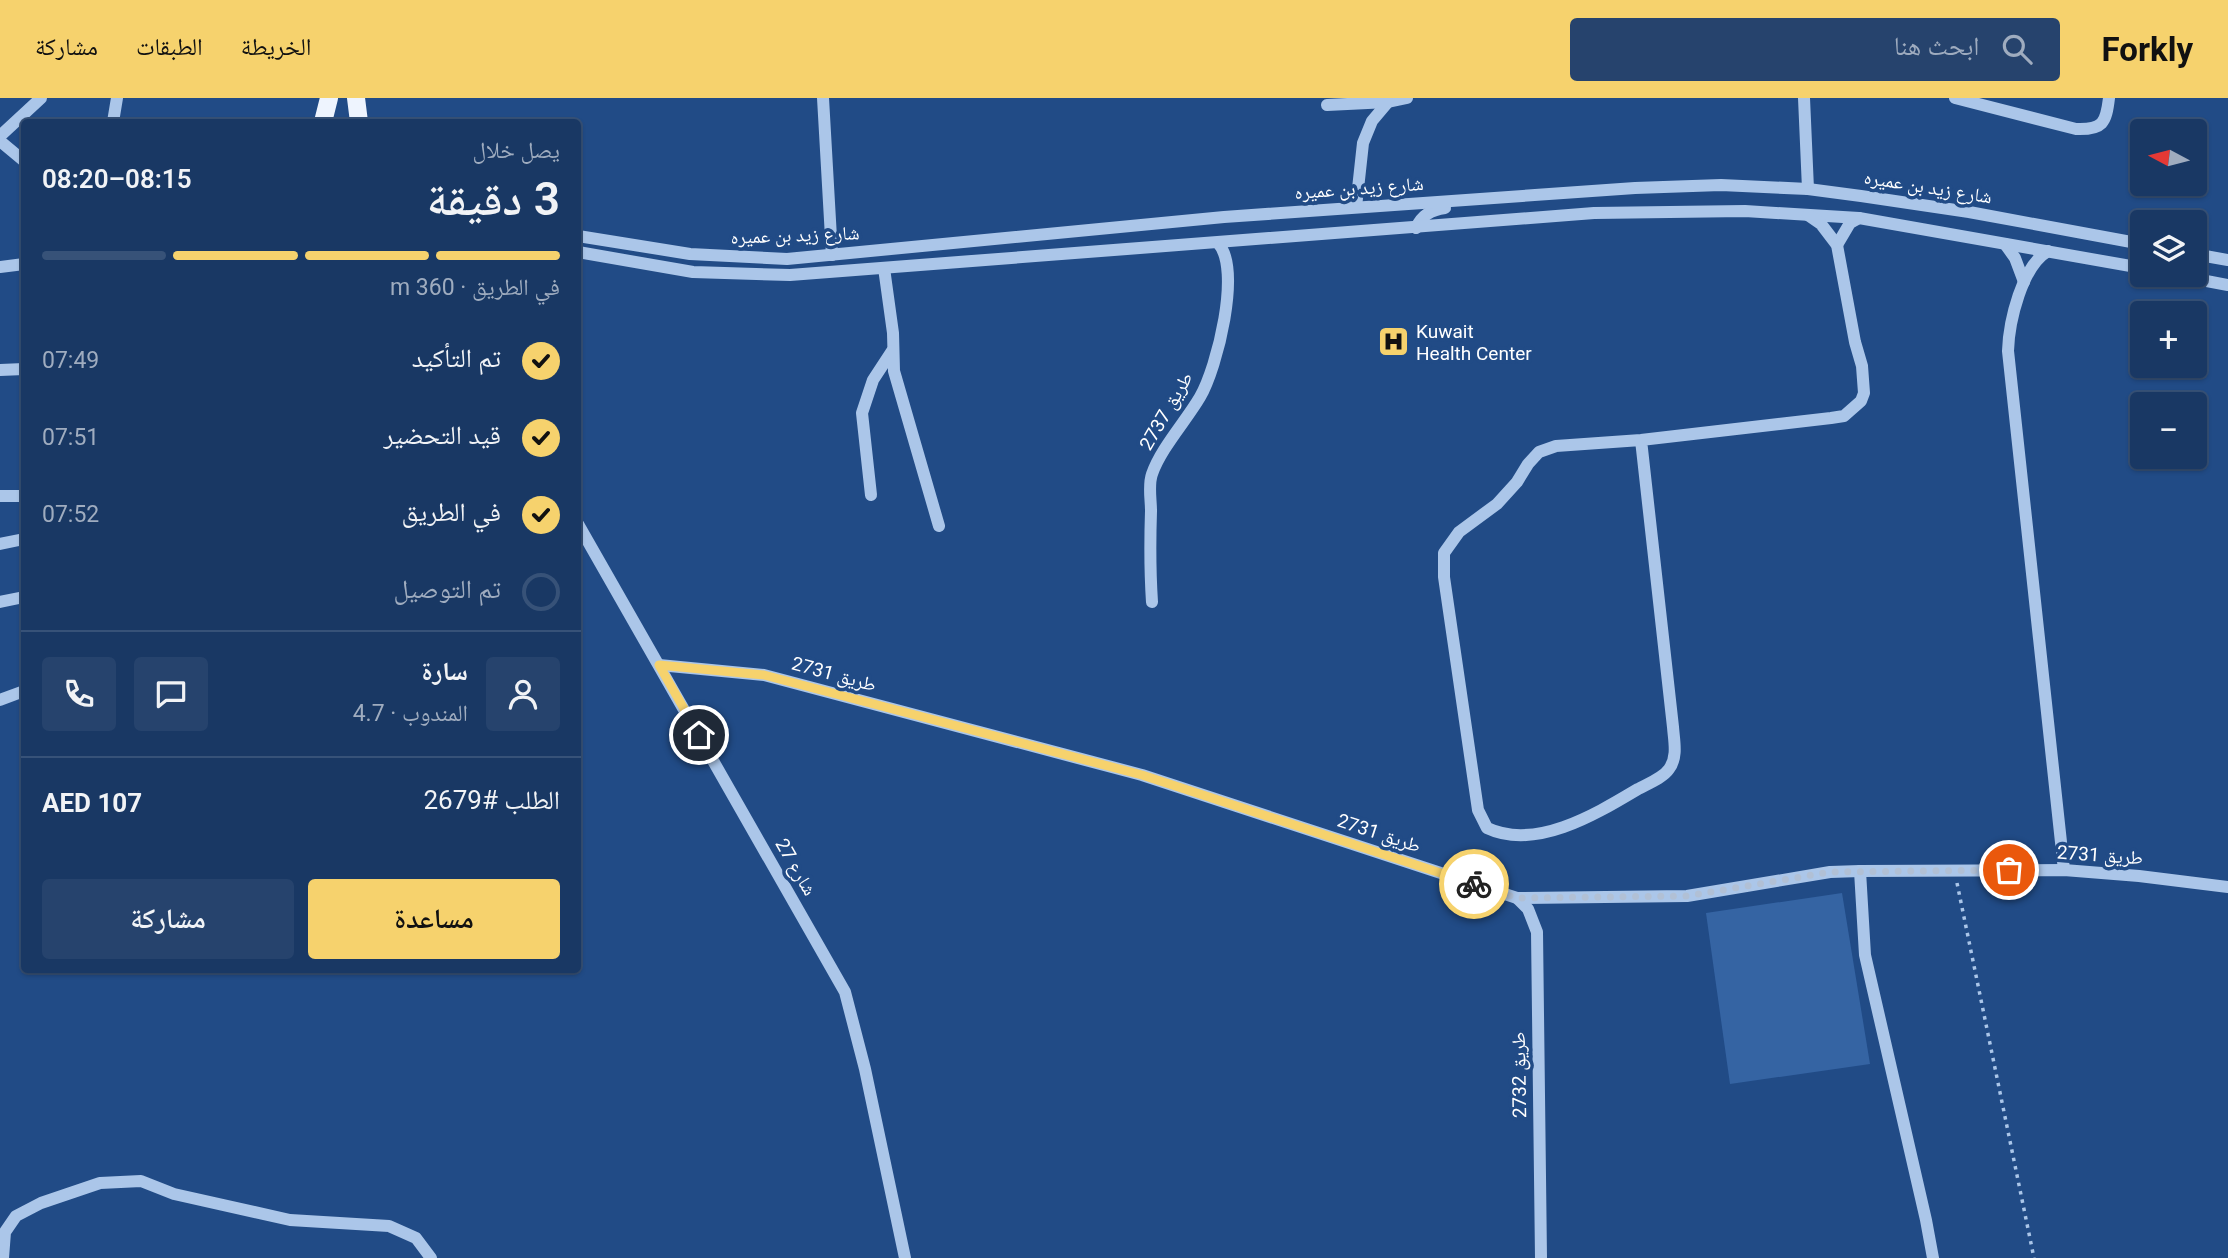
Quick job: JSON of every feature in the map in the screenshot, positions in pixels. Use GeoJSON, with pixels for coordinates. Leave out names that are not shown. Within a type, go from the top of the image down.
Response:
{"type":"FeatureCollection","features":[{"type":"Feature","properties":{"kind":"main road"},"geometry":{"type":"LineString","coordinates":[[324,119],[329,98]]}},
{"type":"Feature","properties":{"kind":"main road"},"geometry":{"type":"LineString","coordinates":[[356,98],[359,119]]}},
{"type":"Feature","properties":{"kind":"street"},"geometry":{"type":"LineString","coordinates":[[21,158],[0,139],[41,98]]}},
{"type":"Feature","properties":{"kind":"street"},"geometry":{"type":"LineString","coordinates":[[114,119],[117,98]]}},
{"type":"Feature","properties":{"kind":"street"},"geometry":{"type":"LineString","coordinates":[[823,98],[832,256]]}},
{"type":"Feature","properties":{"kind":"street"},"geometry":{"type":"LineString","coordinates":[[1327,105],[1388,102],[1407,98]]}},
{"type":"Feature","properties":{"kind":"street"},"geometry":{"type":"LineString","coordinates":[[1804,98],[1808,189]]}},
{"type":"Feature","properties":{"kind":"street"},"geometry":{"type":"LineString","coordinates":[[1955,98],[2076,129],[2094,129],[2102,123],[2107,116],[2109,98]]}},
{"type":"Feature","properties":{"kind":"street"},"geometry":{"type":"LineString","coordinates":[[1356,207],[1363,143],[1372,121],[1388,102]]}},
{"type":"Feature","properties":{"kind":"street","name":"شارع زيد بن عميره"},"geometry":{"type":"LineString","coordinates":[[581,236],[722,257],[787,259],[1224,217],[1678,186],[1808,189],[1969,212],[2130,242]]}},
{"type":"Feature","properties":{"kind":"street"},"geometry":{"type":"LineString","coordinates":[[1416,228],[1422,218],[1431,211],[1477,205],[1488,199]]}},
{"type":"Feature","properties":{"kind":"street","name":"شارع زيد بن عميره"},"geometry":{"type":"LineString","coordinates":[[581,253],[661,268],[725,275],[790,275],[1644,211],[1745,211],[1859,218],[2130,266]]}},
{"type":"Feature","properties":{"kind":"street"},"geometry":{"type":"LineString","coordinates":[[1641,440],[1673,727],[1673,760],[1666,772],[1597,813],[1561,828],[1531,834],[1510,835],[1494,832],[1487,828],[1478,810],[1444,577],[1444,553],[1459,532],[1511,490],[1539,452],[1556,446],[1641,440],[1831,418],[1844,416],[1855,407],[1864,393],[1863,366],[1855,342],[1837,245],[1821,224],[1807,214]]}},
{"type":"Feature","properties":{"kind":"street"},"geometry":{"type":"LineString","coordinates":[[1224,217],[1233,225],[1239,241]]}},
{"type":"Feature","properties":{"kind":"street"},"geometry":{"type":"LineString","coordinates":[[1837,245],[1850,223],[1859,218]]}},
{"type":"Feature","properties":{"kind":"street","name":"طريق 2737"},"geometry":{"type":"LineString","coordinates":[[1152,602],[1152,475],[1202,394],[1217,349],[1224,318],[1228,275],[1225,254],[1218,243]]}},
{"type":"Feature","properties":{"kind":"street"},"geometry":{"type":"LineString","coordinates":[[2005,243],[2015,258],[2024,282]]}},
{"type":"Feature","properties":{"kind":"street"},"geometry":{"type":"LineString","coordinates":[[2048,251],[2033,264],[2024,282],[2009,335],[2008,351],[2064,870]]}},
{"type":"Feature","properties":{"kind":"street"},"geometry":{"type":"LineString","coordinates":[[2207,256],[2228,260]]}},
{"type":"Feature","properties":{"kind":"street"},"geometry":{"type":"LineString","coordinates":[[0,267],[21,264]]}},
{"type":"Feature","properties":{"kind":"street"},"geometry":{"type":"LineString","coordinates":[[884,268],[893,333],[894,371],[939,526]]}},
{"type":"Feature","properties":{"kind":"street"},"geometry":{"type":"LineString","coordinates":[[2207,281],[2228,285]]}},
{"type":"Feature","properties":{"kind":"street"},"geometry":{"type":"LineString","coordinates":[[871,495],[862,413],[873,380],[892,351]]}},
{"type":"Feature","properties":{"kind":"street"},"geometry":{"type":"LineString","coordinates":[[0,370],[21,369]]}},
{"type":"Feature","properties":{"kind":"street"},"geometry":{"type":"LineString","coordinates":[[0,496],[21,496]]}},
{"type":"Feature","properties":{"kind":"street","name":"شارع 27"},"geometry":{"type":"LineString","coordinates":[[581,529],[845,992],[865,1069],[905,1258]]}},
{"type":"Feature","properties":{"kind":"street"},"geometry":{"type":"LineString","coordinates":[[0,544],[21,540]]}},
{"type":"Feature","properties":{"kind":"street"},"geometry":{"type":"LineString","coordinates":[[0,602],[21,598]]}},
{"type":"Feature","properties":{"kind":"street","name":"طريق 2731"},"geometry":{"type":"LineString","coordinates":[[659,665],[764,675],[1142,775],[1517,898],[1687,896],[1830,872],[1860,871],[2064,870],[2228,887]]}},
{"type":"Feature","properties":{"kind":"street"},"geometry":{"type":"LineString","coordinates":[[0,700],[21,692]]}},
{"type":"Feature","properties":{"kind":"street"},"geometry":{"type":"LineString","coordinates":[[1860,871],[1865,955],[1933,1258]]}},
{"type":"Feature","properties":{"kind":"street","name":"طريق 2732"},"geometry":{"type":"LineString","coordinates":[[1517,898],[1528,909],[1537,932],[1541,1258]]}},
{"type":"Feature","properties":{"kind":"street"},"geometry":{"type":"LineString","coordinates":[[3,1258],[5,1232],[16,1216],[41,1203],[100,1183],[141,1181],[174,1194],[290,1220],[389,1226],[416,1238],[431,1258]]}},
{"type":"Feature","properties":{"kind":"path"},"geometry":{"type":"LineString","coordinates":[[1955,870],[2034,1258]]}},
{"type":"Feature","properties":{"kind":"shaded area"},"geometry":{"type":"Polygon","coordinates":[[[1842,893],[1870,1064],[1730,1084],[1706,913],[1842,893]]]}},
{"type":"Feature","properties":{"kind":"way so far"},"geometry":{"type":"LineString","coordinates":[[1474,884],[1517,898],[1687,896],[1830,872],[2009,870]]}},
{"type":"Feature","properties":{"kind":"place","name":"Kuwait Health Center"},"geometry":{"type":"Point","coordinates":[1393,342]}},
{"type":"Feature","properties":{"kind":"route"},"geometry":{"type":"LineString","coordinates":[[699,735],[659,665],[764,675],[1142,775],[1474,884]]}}]}
